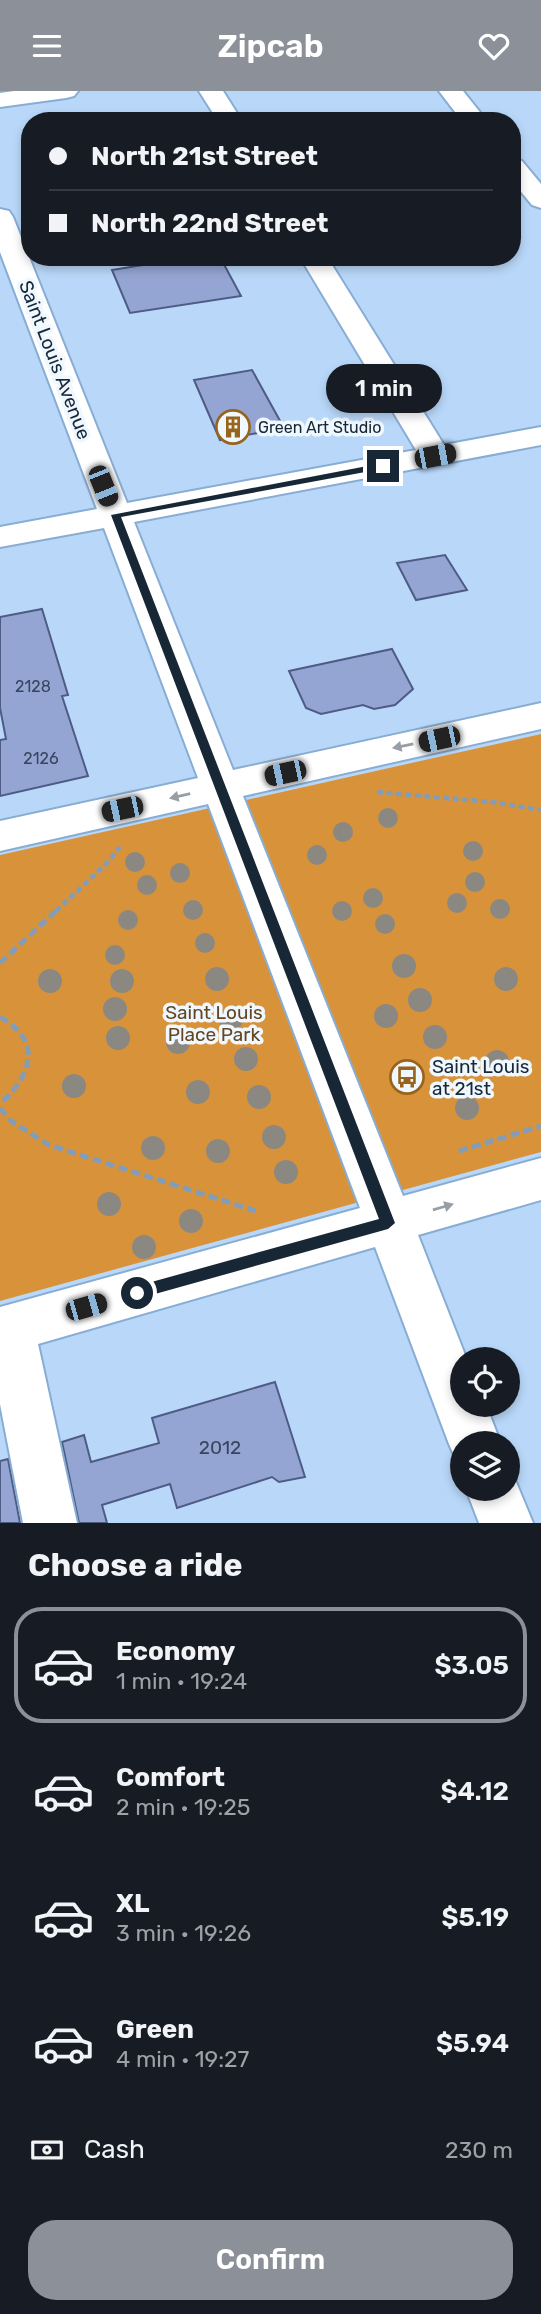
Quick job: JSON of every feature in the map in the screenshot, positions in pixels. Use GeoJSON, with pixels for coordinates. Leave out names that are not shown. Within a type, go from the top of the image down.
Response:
{"type":"FeatureCollection","features":[{"type":"Feature","properties":{"kind":"street"},"geometry":{"type":"LineString","coordinates":[[0,100],[66,91]]}},
{"type":"Feature","properties":{"kind":"street"},"geometry":{"type":"LineString","coordinates":[[211,91],[224,112]]}},
{"type":"Feature","properties":{"kind":"street"},"geometry":{"type":"LineString","coordinates":[[451,91],[468,112]]}},
{"type":"Feature","properties":{"kind":"street"},"geometry":{"type":"LineString","coordinates":[[521,176],[541,200]]}},
{"type":"Feature","properties":{"kind":"street","name":"Saint Louis Avenue"},"geometry":{"type":"LineString","coordinates":[[0,217],[469,1431]]}},
{"type":"Feature","properties":{"kind":"street"},"geometry":{"type":"LineString","coordinates":[[319,266],[435,456]]}},
{"type":"Feature","properties":{"kind":"street"},"geometry":{"type":"LineString","coordinates":[[0,537],[541,436]]}},
{"type":"Feature","properties":{"kind":"street"},"geometry":{"type":"LineString","coordinates":[[0,836],[541,716]]}},
{"type":"Feature","properties":{"kind":"street"},"geometry":{"type":"LineString","coordinates":[[50,1523],[5,1330],[541,1179]]}},
{"type":"Feature","properties":{"kind":"street"},"geometry":{"type":"LineString","coordinates":[[497,1501],[506,1523]]}},
{"type":"Feature","properties":{"kind":"path"},"geometry":{"type":"LineString","coordinates":[[374,792],[453,798],[541,810]]}},
{"type":"Feature","properties":{"kind":"path"},"geometry":{"type":"LineString","coordinates":[[0,963],[105,865],[129,837]]}},
{"type":"Feature","properties":{"kind":"path"},"geometry":{"type":"LineString","coordinates":[[0,1017],[21,1032],[28,1046],[29,1062],[24,1079],[0,1106],[11,1121],[49,1145],[261,1212]]}},
{"type":"Feature","properties":{"kind":"path"},"geometry":{"type":"LineString","coordinates":[[459,1151],[541,1126]]}},
{"type":"Feature","properties":{"kind":"green space","name":"Saint Louis Place Park"},"geometry":{"type":"Polygon","coordinates":[[[541,734],[541,1152],[0,1301],[0,855],[541,734]]]}},
{"type":"Feature","properties":{"kind":"building"},"geometry":{"type":"Polygon","coordinates":[[[137,266],[225,266],[241,296],[130,313],[112,270],[137,266]]]}},
{"type":"Feature","properties":{"kind":"building"},"geometry":{"type":"Polygon","coordinates":[[[252,370],[284,428],[220,440],[194,380],[252,370]]]}},
{"type":"Feature","properties":{"kind":"building"},"geometry":{"type":"Polygon","coordinates":[[[445,555],[467,590],[416,600],[397,563],[445,555]]]}},
{"type":"Feature","properties":{"kind":"building"},"geometry":{"type":"Polygon","coordinates":[[[42,609],[68,695],[62,696],[88,776],[0,796],[0,740],[6,739],[0,708],[0,617],[42,609]]]}},
{"type":"Feature","properties":{"kind":"building"},"geometry":{"type":"Polygon","coordinates":[[[392,649],[413,689],[395,705],[374,709],[363,705],[321,714],[306,708],[289,671],[392,649]]]}},
{"type":"Feature","properties":{"kind":"building"},"geometry":{"type":"Polygon","coordinates":[[[275,1382],[305,1477],[279,1482],[272,1477],[177,1508],[170,1484],[102,1505],[107,1523],[79,1523],[62,1442],[84,1435],[91,1462],[159,1443],[152,1418],[275,1382]]]}},
{"type":"Feature","properties":{"kind":"building"},"geometry":{"type":"Polygon","coordinates":[[[8,1459],[20,1523],[0,1523],[0,1461],[8,1459]]]}},
{"type":"Feature","properties":{"kind":"place","name":"Green Art Studio"},"geometry":{"type":"Point","coordinates":[233,427]}},
{"type":"Feature","properties":{"kind":"place","name":"Saint Louis at 21st"},"geometry":{"type":"Point","coordinates":[407,1077]}},
{"type":"Feature","properties":{"kind":"route"},"geometry":{"type":"LineString","coordinates":[[137,1293],[388,1223],[115,515],[383,466]]}}]}
